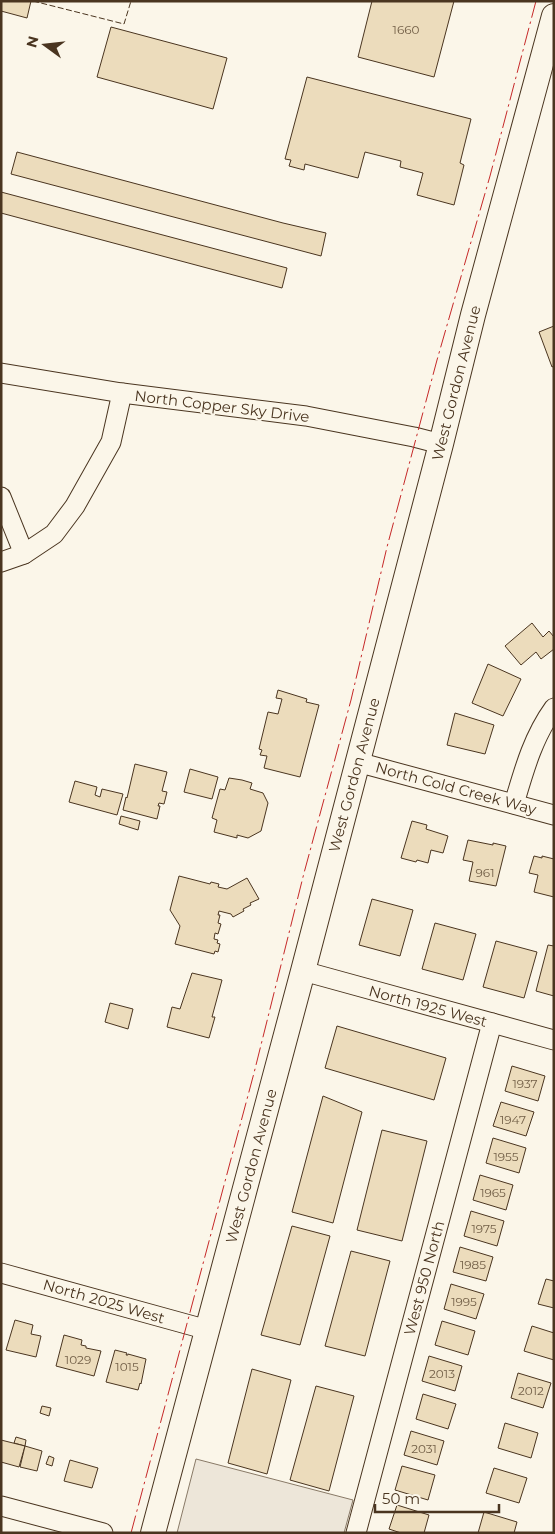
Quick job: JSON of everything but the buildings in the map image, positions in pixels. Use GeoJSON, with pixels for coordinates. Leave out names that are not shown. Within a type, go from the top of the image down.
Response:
{"type":"FeatureCollection","features":[{"type":"Feature","properties":{"kind":"main road","name":"West Gordon Avenue"},"geometry":{"type":"LineString","coordinates":[[154,1533],[303,971],[473,315],[552,27]]}},
{"type":"Feature","properties":{"kind":"street","name":"North Copper Sky Drive"},"geometry":{"type":"LineString","coordinates":[[1,373],[122,393],[306,416],[441,444]]}},
{"type":"Feature","properties":{"kind":"street"},"geometry":{"type":"LineString","coordinates":[[1,562],[24,554],[54,534],[76,506],[111,442],[122,393]]}},
{"type":"Feature","properties":{"kind":"street"},"geometry":{"type":"LineString","coordinates":[[1,497],[24,554]]}},
{"type":"Feature","properties":{"kind":"street"},"geometry":{"type":"LineString","coordinates":[[514,804],[531,749],[547,717],[554,708]]}},
{"type":"Feature","properties":{"kind":"street","name":"North Cold Creek Way"},"geometry":{"type":"LineString","coordinates":[[357,762],[554,815]]}},
{"type":"Feature","properties":{"kind":"street","name":"North 1925 West"},"geometry":{"type":"LineString","coordinates":[[303,971],[554,1040]]}},
{"type":"Feature","properties":{"kind":"street","name":"West 950 North"},"geometry":{"type":"LineString","coordinates":[[356,1533],[492,1023]]}},
{"type":"Feature","properties":{"kind":"street","name":"North 2025 West"},"geometry":{"type":"LineString","coordinates":[[1,1273],[208,1330]]}},
{"type":"Feature","properties":{"kind":"street"},"geometry":{"type":"LineString","coordinates":[[1,1506],[103,1533]]}},
{"type":"Feature","properties":{"kind":"shaded area"},"geometry":{"type":"Polygon","coordinates":[[[196,1459],[353,1500],[344,1533],[177,1533],[196,1459]]]}},
{"type":"Feature","properties":{"kind":"fence"},"geometry":{"type":"LineString","coordinates":[[33,1],[124,24],[131,1]]}},
{"type":"Feature","properties":{"kind":"power"},"geometry":{"type":"LineString","coordinates":[[131,1533],[351,700],[387,547],[437,360],[490,176],[536,1]]}}]}
